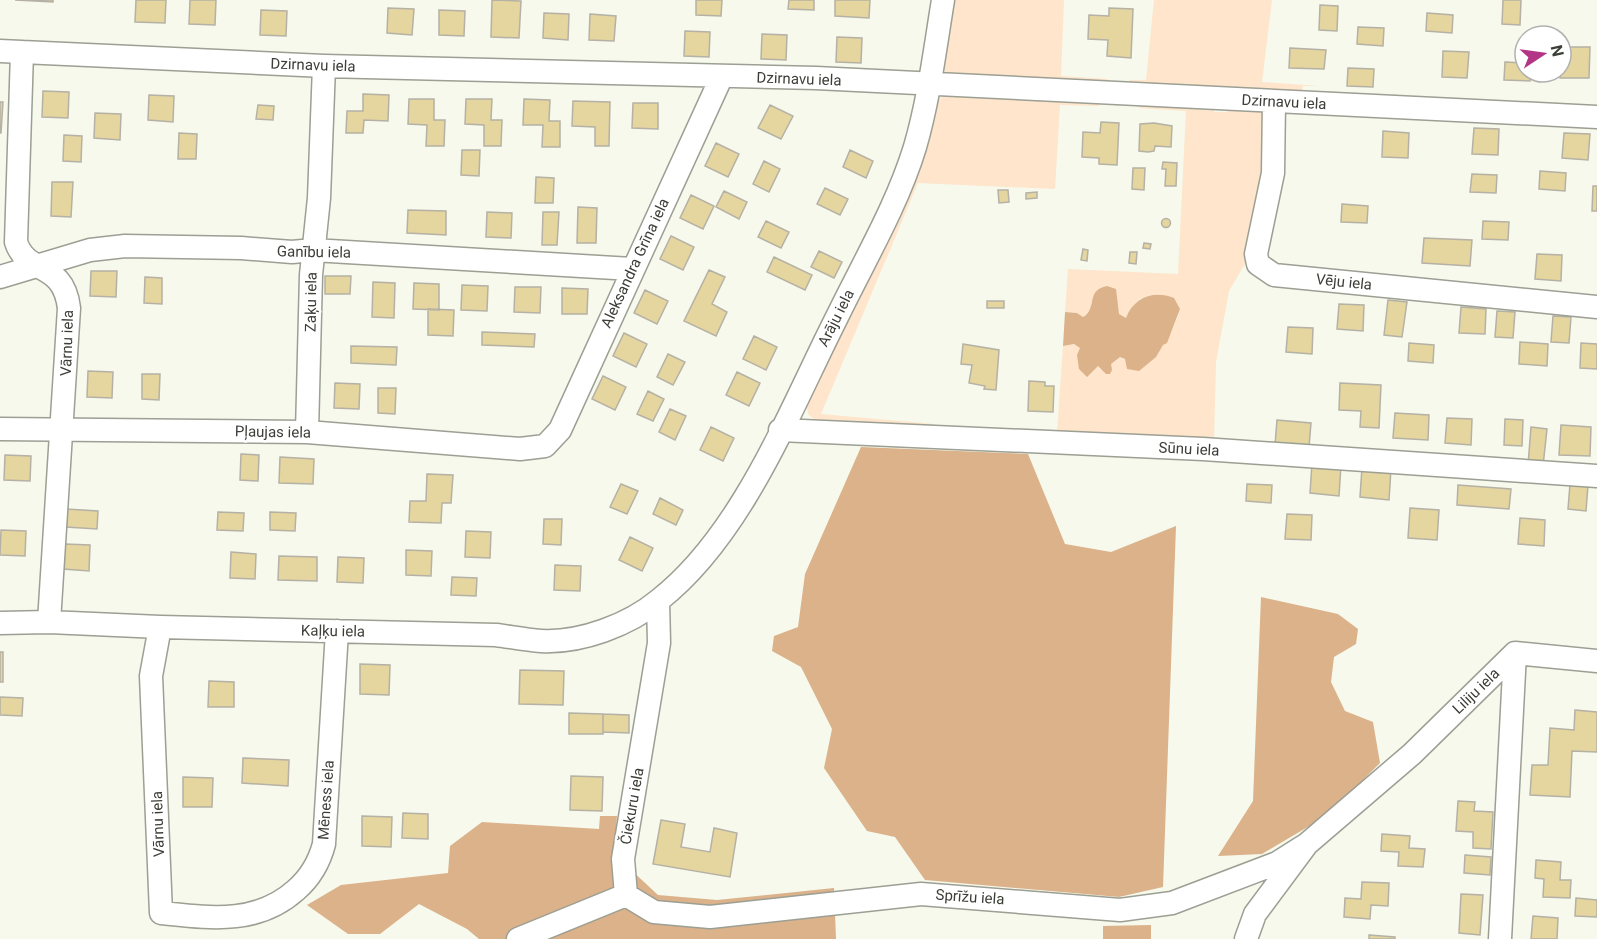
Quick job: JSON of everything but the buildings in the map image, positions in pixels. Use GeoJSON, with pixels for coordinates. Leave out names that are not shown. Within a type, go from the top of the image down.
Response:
{"type":"FeatureCollection","features":[{"type":"Feature","properties":{"kind":"street","name":"Arāju iela"},"geometry":{"type":"LineString","coordinates":[[658,601],[696,566],[740,507],[897,192],[915,147],[929,85],[943,0]]}},
{"type":"Feature","properties":{"kind":"street","name":"Dzirnavu iela"},"geometry":{"type":"LineString","coordinates":[[11,51],[324,66],[721,78],[816,78],[1597,117]]}},
{"type":"Feature","properties":{"kind":"street","name":"Vārnu iela"},"geometry":{"type":"LineString","coordinates":[[11,51],[14,227],[18,251],[54,274],[63,283],[67,294],[69,326],[49,622]]}},
{"type":"Feature","properties":{"kind":"street","name":"Zaķu iela"},"geometry":{"type":"LineString","coordinates":[[306,432],[313,250],[319,198],[324,66]]}},
{"type":"Feature","properties":{"kind":"street","name":"Aleksandra Grīna iela"},"geometry":{"type":"LineString","coordinates":[[545,446],[560,430],[721,78]]}},
{"type":"Feature","properties":{"kind":"street","name":"Vēju iela"},"geometry":{"type":"LineString","coordinates":[[1274,102],[1273,173],[1256,242],[1258,264],[1265,271],[1274,275],[1597,307]]}},
{"type":"Feature","properties":{"kind":"street","name":"Ganību iela"},"geometry":{"type":"LineString","coordinates":[[0,277],[21,273],[37,265],[90,250],[125,246],[241,248],[292,252],[313,250],[632,269]]}},
{"type":"Feature","properties":{"kind":"street","name":"Pļaujas iela"},"geometry":{"type":"LineString","coordinates":[[0,429],[62,432],[306,432],[520,449],[545,446]]}},
{"type":"Feature","properties":{"kind":"street","name":"Sūnu iela"},"geometry":{"type":"LineString","coordinates":[[780,430],[1214,450],[1597,476]]}},
{"type":"Feature","properties":{"kind":"street","name":"Kaļķu iela"},"geometry":{"type":"LineString","coordinates":[[0,623],[49,622],[496,635],[542,641],[563,640],[609,627],[634,616],[658,601]]}},
{"type":"Feature","properties":{"kind":"street","name":"Čiekuru iela"},"geometry":{"type":"LineString","coordinates":[[626,895],[623,859],[659,643],[658,601]]}},
{"type":"Feature","properties":{"kind":"street","name":"Vārnu iela"},"geometry":{"type":"LineString","coordinates":[[160,627],[151,676],[161,913]]}},
{"type":"Feature","properties":{"kind":"street","name":"Mēness iela"},"geometry":{"type":"LineString","coordinates":[[161,913],[241,917],[255,915],[285,900],[316,868],[324,844],[337,631]]}},
{"type":"Feature","properties":{"kind":"street"},"geometry":{"type":"LineString","coordinates":[[1515,653],[1597,661]]}},
{"type":"Feature","properties":{"kind":"street","name":"Liliju iela"},"geometry":{"type":"LineString","coordinates":[[1246,939],[1255,915],[1307,844],[1412,754],[1515,653]]}},
{"type":"Feature","properties":{"kind":"street","name":"Liliju iela"},"geometry":{"type":"LineString","coordinates":[[1500,939],[1515,653]]}},
{"type":"Feature","properties":{"kind":"street","name":"Sprīžu iela"},"geometry":{"type":"LineString","coordinates":[[626,895],[654,912],[710,917],[921,894],[1120,910],[1172,903],[1277,862],[1307,844]]}},
{"type":"Feature","properties":{"kind":"street"},"geometry":{"type":"LineString","coordinates":[[518,939],[626,895]]}},
{"type":"Feature","properties":{"kind":"shaded area"},"geometry":{"type":"Polygon","coordinates":[[[951,0],[1064,0],[1061,76],[1108,79],[1108,85],[949,77],[942,67],[951,0]]]}},
{"type":"Feature","properties":{"kind":"shaded area"},"geometry":{"type":"Polygon","coordinates":[[[1154,0],[1272,0],[1262,82],[1319,86],[1303,86],[1302,91],[1129,86],[1129,80],[1146,80],[1154,0]]]}},
{"type":"Feature","properties":{"kind":"shaded area"},"geometry":{"type":"Polygon","coordinates":[[[947,94],[1099,102],[1099,106],[1060,105],[1055,189],[918,183],[821,414],[934,424],[932,432],[818,423],[808,414],[806,400],[937,100],[947,94]]]}},
{"type":"Feature","properties":{"kind":"shaded area"},"geometry":{"type":"Polygon","coordinates":[[[1140,104],[1214,106],[1214,112],[1227,112],[1228,107],[1264,109],[1271,128],[1249,257],[1229,291],[1216,362],[1214,439],[1057,432],[1063,346],[1074,344],[1081,348],[1093,368],[1098,366],[1101,370],[1120,357],[1141,367],[1166,341],[1180,309],[1157,295],[1140,299],[1126,318],[1119,314],[1116,303],[1091,302],[1092,309],[1083,317],[1077,313],[1065,312],[1068,269],[1178,274],[1186,111],[1139,108],[1140,104]]]}},
{"type":"Feature","properties":{"kind":"shaded area"},"geometry":{"type":"Polygon","coordinates":[[[1107,286],[1116,289],[1119,314],[1126,318],[1139,300],[1152,295],[1174,298],[1180,309],[1167,343],[1163,345],[1156,357],[1139,371],[1127,369],[1125,359],[1120,357],[1111,364],[1110,374],[1106,374],[1098,366],[1087,377],[1079,369],[1077,355],[1080,348],[1074,344],[1063,346],[1065,312],[1077,313],[1083,317],[1090,309],[1096,291],[1107,286]]]}},
{"type":"Feature","properties":{"kind":"shaded area"},"geometry":{"type":"Polygon","coordinates":[[[861,447],[1028,454],[1065,544],[1111,552],[1176,526],[1163,887],[1119,897],[925,880],[895,837],[867,831],[824,768],[832,729],[801,667],[772,651],[774,636],[798,627],[805,574],[861,447]]]}},
{"type":"Feature","properties":{"kind":"shaded area"},"geometry":{"type":"Polygon","coordinates":[[[1261,597],[1338,614],[1358,629],[1356,644],[1334,657],[1331,682],[1345,711],[1373,722],[1380,763],[1328,815],[1262,854],[1218,856],[1253,801],[1261,597]]]}},
{"type":"Feature","properties":{"kind":"shaded area"},"geometry":{"type":"Polygon","coordinates":[[[600,816],[617,816],[614,854],[658,895],[717,900],[834,888],[836,939],[479,939],[467,929],[419,904],[380,934],[348,934],[307,905],[341,885],[448,873],[450,846],[482,822],[599,829],[600,816]]]}},
{"type":"Feature","properties":{"kind":"shaded area"},"geometry":{"type":"Polygon","coordinates":[[[1151,925],[1151,939],[1103,939],[1103,926],[1151,925]]]}}]}
